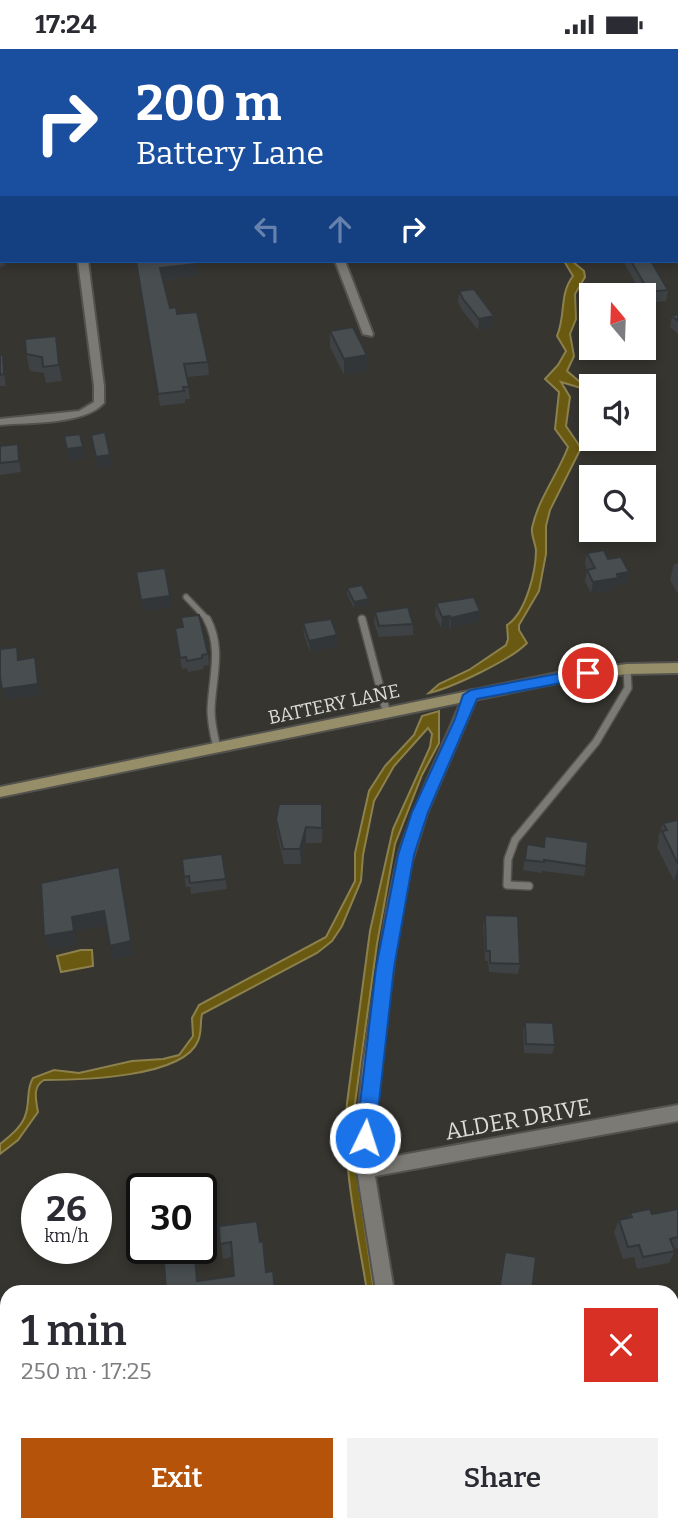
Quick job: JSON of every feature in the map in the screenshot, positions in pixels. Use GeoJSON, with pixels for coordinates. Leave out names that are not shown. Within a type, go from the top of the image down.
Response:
{"type":"FeatureCollection","features":[{"type":"Feature","properties":{"kind":"main road","name":"BATTERY LANE"},"geometry":{"type":"LineString","coordinates":[[0,792],[557,678],[627,669],[678,668]]}},
{"type":"Feature","properties":{"kind":"street"},"geometry":{"type":"LineString","coordinates":[[0,422],[80,414],[99,403],[83,263]]}},
{"type":"Feature","properties":{"kind":"street"},"geometry":{"type":"LineString","coordinates":[[341,263],[368,334]]}},
{"type":"Feature","properties":{"kind":"street"},"geometry":{"type":"LineString","coordinates":[[384,1285],[366,1170],[367,1114],[392,922],[406,855],[420,812],[463,719],[471,695]]}},
{"type":"Feature","properties":{"kind":"street","name":"ALDER DRIVE"},"geometry":{"type":"LineString","coordinates":[[366,1170],[678,1113]]}},
{"type":"Feature","properties":{"kind":"lane"},"geometry":{"type":"LineString","coordinates":[[186,597],[201,608],[213,629],[219,662],[211,701],[211,733],[217,748]]}},
{"type":"Feature","properties":{"kind":"lane"},"geometry":{"type":"LineString","coordinates":[[362,618],[387,714]]}},
{"type":"Feature","properties":{"kind":"lane"},"geometry":{"type":"LineString","coordinates":[[529,886],[507,885],[511,849],[535,814],[582,762],[596,742],[628,688],[627,669]]}},
{"type":"Feature","properties":{"kind":"shaded area"},"geometry":{"type":"Polygon","coordinates":[[[565,263],[574,263],[584,271],[585,277],[579,283],[575,294],[576,319],[570,334],[574,356],[567,371],[579,381],[579,387],[561,382],[570,397],[566,426],[579,445],[580,451],[550,510],[539,591],[519,625],[527,643],[480,673],[429,693],[439,684],[469,670],[506,645],[507,625],[520,611],[529,591],[536,559],[532,531],[535,517],[568,447],[555,429],[559,392],[545,379],[566,351],[557,336],[573,276],[565,263]]]}},
{"type":"Feature","properties":{"kind":"shaded area"},"geometry":{"type":"Polygon","coordinates":[[[439,711],[439,743],[422,775],[395,844],[377,944],[351,1132],[373,1285],[366,1285],[351,1197],[347,1103],[370,931],[393,829],[430,747],[432,734],[428,728],[394,766],[374,801],[363,855],[361,881],[342,926],[332,941],[317,953],[202,1014],[198,1041],[189,1053],[173,1063],[128,1074],[44,1080],[36,1090],[38,1112],[18,1140],[0,1154],[0,1144],[16,1130],[24,1118],[33,1078],[54,1070],[79,1073],[132,1061],[179,1055],[193,1036],[192,1018],[199,1005],[326,937],[355,881],[355,853],[369,791],[385,766],[414,735],[422,716],[439,711]]]}},
{"type":"Feature","properties":{"kind":"shaded area"},"geometry":{"type":"Polygon","coordinates":[[[92,950],[93,966],[61,972],[57,956],[92,950]]]}},
{"type":"Feature","properties":{"kind":"building"},"geometry":{"type":"Polygon","coordinates":[[[136,263],[196,263],[160,268],[170,308],[176,307],[177,314],[197,312],[208,362],[184,364],[189,387],[183,387],[184,391],[158,394],[136,263]]]}},
{"type":"Feature","properties":{"kind":"building"},"geometry":{"type":"Polygon","coordinates":[[[632,263],[652,263],[668,290],[656,291],[656,283],[644,283],[632,263]]]}},
{"type":"Feature","properties":{"kind":"building"},"geometry":{"type":"Polygon","coordinates":[[[474,289],[494,316],[479,319],[459,291],[474,289]]]}},
{"type":"Feature","properties":{"kind":"building"},"geometry":{"type":"Polygon","coordinates":[[[353,327],[367,355],[344,359],[330,331],[353,327]]]}},
{"type":"Feature","properties":{"kind":"building"},"geometry":{"type":"Polygon","coordinates":[[[56,336],[59,365],[43,367],[42,357],[26,354],[25,339],[56,336]]]}},
{"type":"Feature","properties":{"kind":"building"},"geometry":{"type":"Polygon","coordinates":[[[0,355],[3,355],[4,374],[0,375],[0,355]]]}},
{"type":"Feature","properties":{"kind":"building"},"geometry":{"type":"Polygon","coordinates":[[[105,432],[110,455],[96,457],[91,435],[105,432]]]}},
{"type":"Feature","properties":{"kind":"building"},"geometry":{"type":"Polygon","coordinates":[[[80,434],[83,447],[67,449],[64,436],[80,434]]]}},
{"type":"Feature","properties":{"kind":"building"},"geometry":{"type":"Polygon","coordinates":[[[18,444],[19,461],[0,463],[0,446],[18,444]]]}},
{"type":"Feature","properties":{"kind":"building"},"geometry":{"type":"Polygon","coordinates":[[[604,550],[608,559],[621,557],[629,572],[617,574],[618,578],[593,582],[587,570],[595,568],[587,553],[604,550]]]}},
{"type":"Feature","properties":{"kind":"building"},"geometry":{"type":"Polygon","coordinates":[[[165,568],[170,596],[141,600],[136,572],[165,568]]]}},
{"type":"Feature","properties":{"kind":"building"},"geometry":{"type":"Polygon","coordinates":[[[362,585],[369,599],[354,602],[347,588],[362,585]]]}},
{"type":"Feature","properties":{"kind":"building"},"geometry":{"type":"Polygon","coordinates":[[[474,597],[480,611],[451,618],[442,617],[436,603],[474,597]]]}},
{"type":"Feature","properties":{"kind":"building"},"geometry":{"type":"Polygon","coordinates":[[[408,607],[413,624],[379,626],[375,612],[408,607]]]}},
{"type":"Feature","properties":{"kind":"building"},"geometry":{"type":"Polygon","coordinates":[[[199,615],[208,654],[187,661],[186,657],[180,658],[175,628],[183,627],[181,617],[199,615]]]}},
{"type":"Feature","properties":{"kind":"building"},"geometry":{"type":"Polygon","coordinates":[[[331,619],[337,635],[309,641],[303,623],[331,619]]]}},
{"type":"Feature","properties":{"kind":"building"},"geometry":{"type":"Polygon","coordinates":[[[17,647],[18,660],[35,657],[38,684],[2,689],[0,649],[17,647]]]}},
{"type":"Feature","properties":{"kind":"building"},"geometry":{"type":"Polygon","coordinates":[[[279,804],[322,804],[322,828],[306,827],[300,849],[283,849],[276,819],[279,804]]]}},
{"type":"Feature","properties":{"kind":"building"},"geometry":{"type":"Polygon","coordinates":[[[678,820],[678,864],[662,831],[667,830],[663,823],[678,820]]]}},
{"type":"Feature","properties":{"kind":"building"},"geometry":{"type":"Polygon","coordinates":[[[545,836],[588,842],[586,866],[525,860],[527,844],[544,847],[545,836]]]}},
{"type":"Feature","properties":{"kind":"building"},"geometry":{"type":"Polygon","coordinates":[[[222,854],[226,879],[190,883],[189,876],[184,877],[182,859],[222,854]]]}},
{"type":"Feature","properties":{"kind":"building"},"geometry":{"type":"Polygon","coordinates":[[[119,867],[131,941],[110,946],[104,911],[72,917],[74,931],[44,936],[41,883],[119,867]]]}},
{"type":"Feature","properties":{"kind":"building"},"geometry":{"type":"Polygon","coordinates":[[[485,915],[518,916],[520,964],[490,963],[490,951],[486,951],[485,915]]]}},
{"type":"Feature","properties":{"kind":"building"},"geometry":{"type":"Polygon","coordinates":[[[525,1022],[553,1023],[555,1045],[526,1044],[525,1022]]]}},
{"type":"Feature","properties":{"kind":"building"},"geometry":{"type":"Polygon","coordinates":[[[650,1209],[652,1214],[678,1209],[678,1237],[670,1239],[675,1251],[643,1257],[639,1245],[628,1247],[619,1220],[632,1217],[630,1213],[650,1209]]]}},
{"type":"Feature","properties":{"kind":"building"},"geometry":{"type":"Polygon","coordinates":[[[257,1221],[260,1242],[263,1241],[266,1272],[273,1271],[274,1285],[166,1285],[164,1264],[196,1264],[197,1281],[234,1276],[231,1242],[220,1244],[219,1226],[257,1221]]]}},
{"type":"Feature","properties":{"kind":"building"},"geometry":{"type":"Polygon","coordinates":[[[505,1252],[536,1257],[533,1285],[500,1285],[505,1252]]]}},
{"type":"Feature","properties":{"kind":"route"},"geometry":{"type":"LineString","coordinates":[[365,1138],[385,968],[406,855],[420,812],[463,719],[471,695],[588,673]]}}]}
